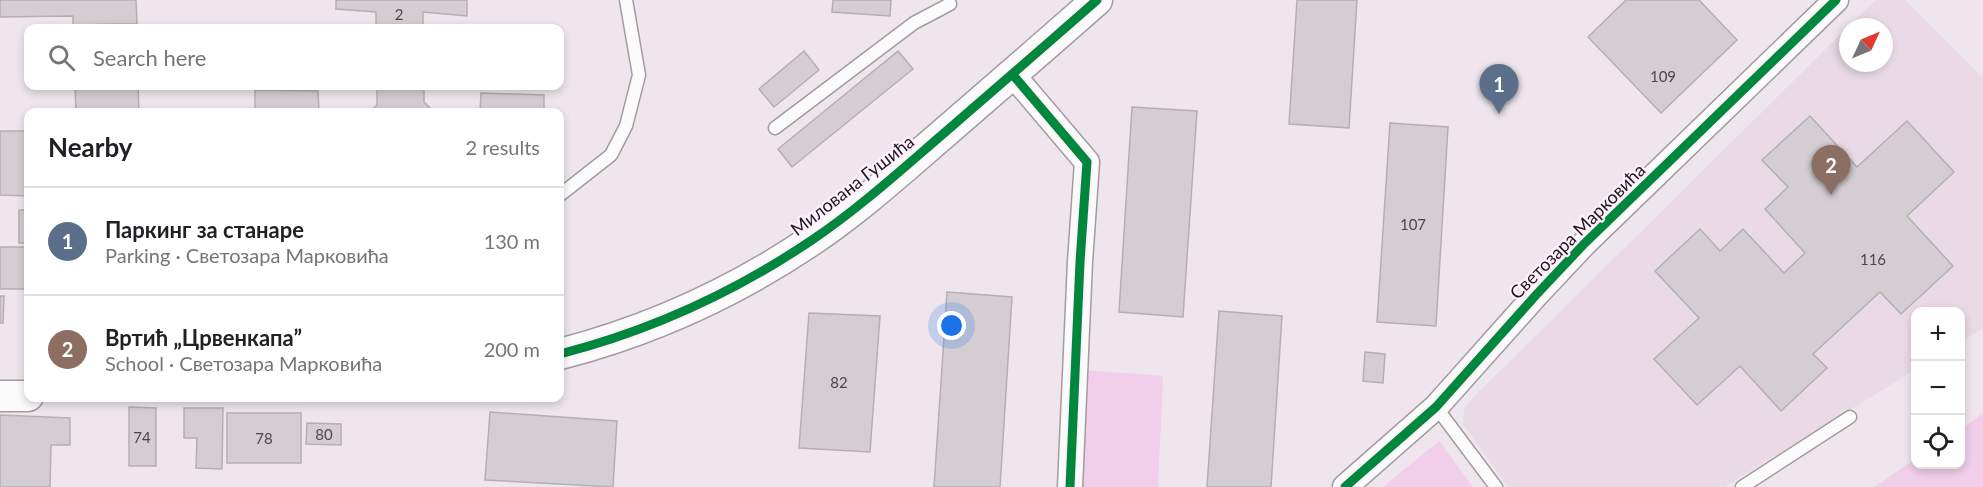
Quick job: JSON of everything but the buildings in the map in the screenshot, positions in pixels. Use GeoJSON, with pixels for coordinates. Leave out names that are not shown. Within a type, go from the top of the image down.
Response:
{"type":"FeatureCollection","features":[{"type":"Feature","properties":{"kind":"street","name":"Милована Гушића"},"geometry":{"type":"LineString","coordinates":[[564,353],[630,333],[687,309],[755,275],[812,240],[867,200],[1097,0]]}},
{"type":"Feature","properties":{"kind":"street","name":"Светозара Марковића"},"geometry":{"type":"LineString","coordinates":[[1345,487],[1436,407],[1584,244],[1836,0]]}},
{"type":"Feature","properties":{"kind":"street"},"geometry":{"type":"LineString","coordinates":[[1013,75],[1087,162],[1070,487]]}},
{"type":"Feature","properties":{"kind":"street"},"geometry":{"type":"LineString","coordinates":[[0,396],[24,396]]}},
{"type":"Feature","properties":{"kind":"lane"},"geometry":{"type":"LineString","coordinates":[[564,192],[611,155],[626,126],[639,75],[626,0]]}},
{"type":"Feature","properties":{"kind":"lane"},"geometry":{"type":"LineString","coordinates":[[774,128],[914,23],[950,4]]}},
{"type":"Feature","properties":{"kind":"lane"},"geometry":{"type":"LineString","coordinates":[[1436,407],[1496,487]]}},
{"type":"Feature","properties":{"kind":"lane"},"geometry":{"type":"LineString","coordinates":[[1743,487],[1850,417]]}},
{"type":"Feature","properties":{"kind":"shaded area"},"geometry":{"type":"Polygon","coordinates":[[[1876,0],[1905,0],[1983,78],[1983,328],[1965,339],[1965,307],[1911,307],[1911,372],[1724,487],[1508,487],[1463,424],[1464,410],[1471,400],[1839,36],[1839,72],[1893,72],[1893,18],[1857,18],[1876,0]]]}},
{"type":"Feature","properties":{"kind":"shaded area"},"geometry":{"type":"Polygon","coordinates":[[[1085,370],[1163,376],[1158,487],[1079,487],[1085,370]]]}},
{"type":"Feature","properties":{"kind":"shaded area"},"geometry":{"type":"Polygon","coordinates":[[[1983,413],[1983,487],[1875,487],[1911,462],[1911,469],[1965,469],[1965,426],[1983,413]]]}},
{"type":"Feature","properties":{"kind":"shaded area"},"geometry":{"type":"Polygon","coordinates":[[[1439,441],[1473,487],[1383,487],[1439,441]]]}},
{"type":"Feature","properties":{"kind":"cycle path"},"geometry":{"type":"LineString","coordinates":[[564,353],[626,334],[690,308],[753,277],[812,240],[879,189],[1097,0]]}},
{"type":"Feature","properties":{"kind":"cycle path"},"geometry":{"type":"LineString","coordinates":[[1345,487],[1436,407],[1584,244],[1836,0]]}},
{"type":"Feature","properties":{"kind":"cycle path"},"geometry":{"type":"LineString","coordinates":[[1013,75],[1087,162],[1070,487]]}},
{"type":"Feature","properties":{"kind":"place","name":"Паркинг за станаре"},"geometry":{"type":"Point","coordinates":[1499,114]}},
{"type":"Feature","properties":{"kind":"place","name":"Вртић „Црвенкапа”"},"geometry":{"type":"Point","coordinates":[1831,195]}}]}
